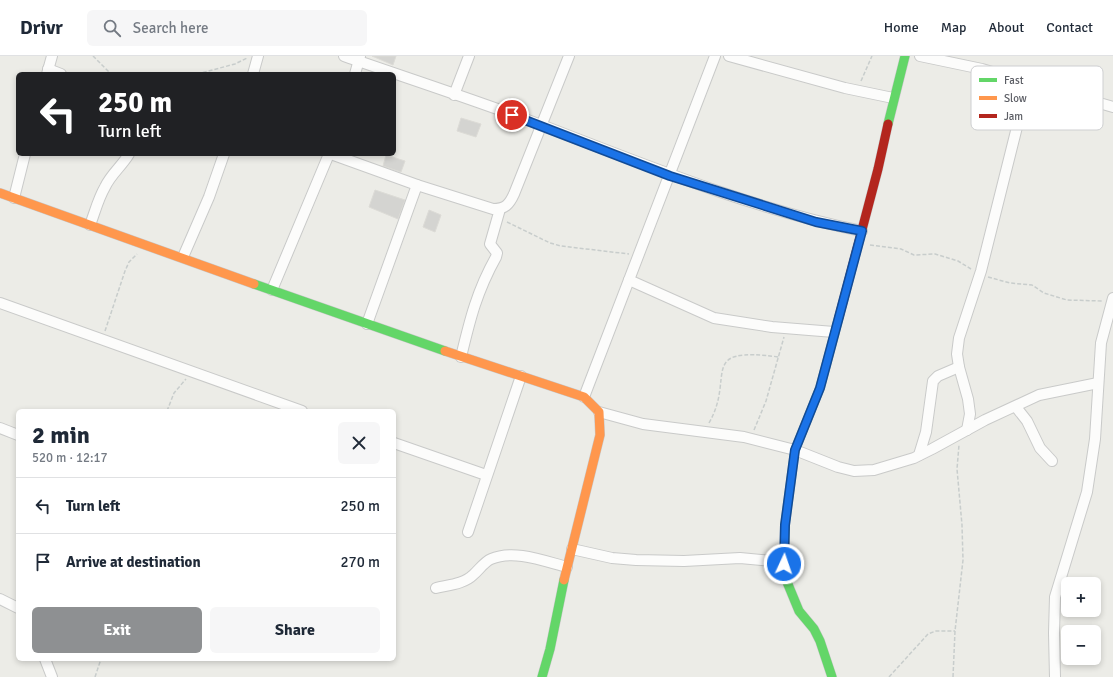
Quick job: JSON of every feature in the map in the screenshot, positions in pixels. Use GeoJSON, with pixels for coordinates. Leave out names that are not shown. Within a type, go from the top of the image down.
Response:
{"type":"FeatureCollection","features":[{"type":"Feature","properties":{"kind":"street"},"geometry":{"type":"LineString","coordinates":[[48,72],[52,56]]}},
{"type":"Feature","properties":{"kind":"street"},"geometry":{"type":"LineString","coordinates":[[254,72],[258,56]]}},
{"type":"Feature","properties":{"kind":"street"},"geometry":{"type":"LineString","coordinates":[[344,56],[360,59],[394,72]]}},
{"type":"Feature","properties":{"kind":"street"},"geometry":{"type":"LineString","coordinates":[[454,95],[469,56]]}},
{"type":"Feature","properties":{"kind":"street"},"geometry":{"type":"LineString","coordinates":[[461,357],[483,280],[496,257],[496,251],[490,244],[499,213],[510,203],[569,56]]}},
{"type":"Feature","properties":{"kind":"street"},"geometry":{"type":"LineString","coordinates":[[584,397],[715,56]]}},
{"type":"Feature","properties":{"kind":"street"},"geometry":{"type":"LineString","coordinates":[[729,56],[856,90],[893,98]]}},
{"type":"Feature","properties":{"kind":"street"},"geometry":{"type":"LineString","coordinates":[[832,677],[814,628],[799,611],[787,582],[784,562],[785,525],[795,450],[820,388],[859,243],[878,168],[893,98],[905,56]]}},
{"type":"Feature","properties":{"kind":"street"},"geometry":{"type":"LineString","coordinates":[[920,56],[971,67]]}},
{"type":"Feature","properties":{"kind":"street"},"geometry":{"type":"LineString","coordinates":[[355,72],[360,59]]}},
{"type":"Feature","properties":{"kind":"street"},"geometry":{"type":"LineString","coordinates":[[396,73],[454,95],[542,125],[670,176],[816,222],[862,231]]}},
{"type":"Feature","properties":{"kind":"street"},"geometry":{"type":"LineString","coordinates":[[1103,104],[1113,107]]}},
{"type":"Feature","properties":{"kind":"street"},"geometry":{"type":"LineString","coordinates":[[963,431],[970,414],[968,399],[957,354],[959,338],[980,274],[1016,130]]}},
{"type":"Feature","properties":{"kind":"street"},"geometry":{"type":"LineString","coordinates":[[14,198],[24,156]]}},
{"type":"Feature","properties":{"kind":"street"},"geometry":{"type":"LineString","coordinates":[[90,225],[105,186],[128,156]]}},
{"type":"Feature","properties":{"kind":"street"},"geometry":{"type":"LineString","coordinates":[[183,257],[209,197],[223,156]]}},
{"type":"Feature","properties":{"kind":"street"},"geometry":{"type":"LineString","coordinates":[[272,290],[329,156]]}},
{"type":"Feature","properties":{"kind":"street"},"geometry":{"type":"LineString","coordinates":[[335,156],[417,186],[493,209],[499,213]]}},
{"type":"Feature","properties":{"kind":"street"},"geometry":{"type":"LineString","coordinates":[[367,324],[417,186]]}},
{"type":"Feature","properties":{"kind":"street"},"geometry":{"type":"LineString","coordinates":[[0,193],[461,357],[584,397],[599,412],[643,424],[750,439],[795,450],[838,467],[854,471],[874,470],[919,455],[963,431],[1039,395],[1098,383]]}},
{"type":"Feature","properties":{"kind":"street"},"geometry":{"type":"LineString","coordinates":[[629,280],[706,316],[786,329],[834,332]]}},
{"type":"Feature","properties":{"kind":"street"},"geometry":{"type":"LineString","coordinates":[[1055,677],[1055,597],[1087,492],[1095,439],[1101,343],[1112,300]]}},
{"type":"Feature","properties":{"kind":"street"},"geometry":{"type":"LineString","coordinates":[[0,302],[296,409]]}},
{"type":"Feature","properties":{"kind":"street"},"geometry":{"type":"LineString","coordinates":[[919,455],[926,432],[934,381],[938,376],[959,367]]}},
{"type":"Feature","properties":{"kind":"street"},"geometry":{"type":"LineString","coordinates":[[468,532],[486,475],[521,376]]}},
{"type":"Feature","properties":{"kind":"street"},"geometry":{"type":"LineString","coordinates":[[1016,407],[1027,421],[1040,448],[1052,461]]}},
{"type":"Feature","properties":{"kind":"street"},"geometry":{"type":"LineString","coordinates":[[542,677],[550,649],[567,567],[600,435],[599,412]]}},
{"type":"Feature","properties":{"kind":"street"},"geometry":{"type":"LineString","coordinates":[[0,428],[16,434]]}},
{"type":"Feature","properties":{"kind":"street"},"geometry":{"type":"LineString","coordinates":[[396,444],[486,475]]}},
{"type":"Feature","properties":{"kind":"street"},"geometry":{"type":"LineString","coordinates":[[572,549],[612,558],[636,560],[684,561],[740,558],[784,562]]}},
{"type":"Feature","properties":{"kind":"street"},"geometry":{"type":"LineString","coordinates":[[436,588],[463,582],[491,559],[503,555],[525,557],[567,567]]}},
{"type":"Feature","properties":{"kind":"street"},"geometry":{"type":"LineString","coordinates":[[0,599],[16,607]]}},
{"type":"Feature","properties":{"kind":"street"},"geometry":{"type":"LineString","coordinates":[[46,661],[52,677]]}},
{"type":"Feature","properties":{"kind":"path"},"geometry":{"type":"LineString","coordinates":[[93,56],[109,72]]}},
{"type":"Feature","properties":{"kind":"path"},"geometry":{"type":"LineString","coordinates":[[205,72],[235,64],[250,56]]}},
{"type":"Feature","properties":{"kind":"path"},"geometry":{"type":"LineString","coordinates":[[856,90],[872,56]]}},
{"type":"Feature","properties":{"kind":"path"},"geometry":{"type":"LineString","coordinates":[[499,213],[550,243],[561,246],[639,255]]}},
{"type":"Feature","properties":{"kind":"path"},"geometry":{"type":"LineString","coordinates":[[859,243],[901,249],[914,255],[935,254],[947,257],[969,266],[980,274],[999,281],[1032,285],[1044,293],[1060,298],[1085,301],[1112,300]]}},
{"type":"Feature","properties":{"kind":"path"},"geometry":{"type":"LineString","coordinates":[[102,339],[125,271],[134,256],[147,246]]}},
{"type":"Feature","properties":{"kind":"path"},"geometry":{"type":"LineString","coordinates":[[750,439],[766,401],[786,329]]}},
{"type":"Feature","properties":{"kind":"path"},"geometry":{"type":"LineString","coordinates":[[704,432],[717,408],[722,372],[728,360],[741,354],[779,357]]}},
{"type":"Feature","properties":{"kind":"path"},"geometry":{"type":"LineString","coordinates":[[167,409],[174,393],[193,372]]}},
{"type":"Feature","properties":{"kind":"path"},"geometry":{"type":"LineString","coordinates":[[953,677],[955,631],[963,560],[962,525],[957,469],[963,431]]}},
{"type":"Feature","properties":{"kind":"path"},"geometry":{"type":"LineString","coordinates":[[889,677],[928,634],[936,631],[955,631]]}},
{"type":"Feature","properties":{"kind":"path"},"geometry":{"type":"LineString","coordinates":[[95,677],[100,661]]}},
{"type":"Feature","properties":{"kind":"building"},"geometry":{"type":"Polygon","coordinates":[[[372,56],[396,56],[393,65],[372,56]]]}},
{"type":"Feature","properties":{"kind":"building"},"geometry":{"type":"Polygon","coordinates":[[[461,118],[481,124],[476,137],[457,131],[461,118]]]}},
{"type":"Feature","properties":{"kind":"building"},"geometry":{"type":"Polygon","coordinates":[[[386,156],[405,161],[401,172],[383,166],[386,156]]]}},
{"type":"Feature","properties":{"kind":"building"},"geometry":{"type":"Polygon","coordinates":[[[375,190],[405,200],[398,219],[369,207],[375,190]]]}},
{"type":"Feature","properties":{"kind":"building"},"geometry":{"type":"Polygon","coordinates":[[[429,210],[441,215],[435,232],[423,227],[429,210]]]}},
{"type":"Feature","properties":{"kind":"traffic: fast"},"geometry":{"type":"LineString","coordinates":[[888,124],[905,56]]}},
{"type":"Feature","properties":{"kind":"traffic: fast"},"geometry":{"type":"LineString","coordinates":[[254,284],[445,351]]}},
{"type":"Feature","properties":{"kind":"traffic: fast"},"geometry":{"type":"LineString","coordinates":[[832,677],[820,641],[814,629],[799,611],[787,582],[784,564],[785,525],[795,450],[820,388],[839,317]]}},
{"type":"Feature","properties":{"kind":"traffic: fast"},"geometry":{"type":"LineString","coordinates":[[542,677],[550,649],[564,580]]}},
{"type":"Feature","properties":{"kind":"traffic: slow"},"geometry":{"type":"LineString","coordinates":[[0,193],[254,284]]}},
{"type":"Feature","properties":{"kind":"traffic: slow"},"geometry":{"type":"LineString","coordinates":[[445,351],[584,397],[599,412],[600,435],[564,580]]}},
{"type":"Feature","properties":{"kind":"traffic: jam"},"geometry":{"type":"LineString","coordinates":[[839,317],[878,169],[888,124]]}},
{"type":"Feature","properties":{"kind":"route"},"geometry":{"type":"LineString","coordinates":[[512,115],[542,125],[670,176],[816,222],[862,231],[820,388],[795,450],[785,525],[784,564]]}}]}
